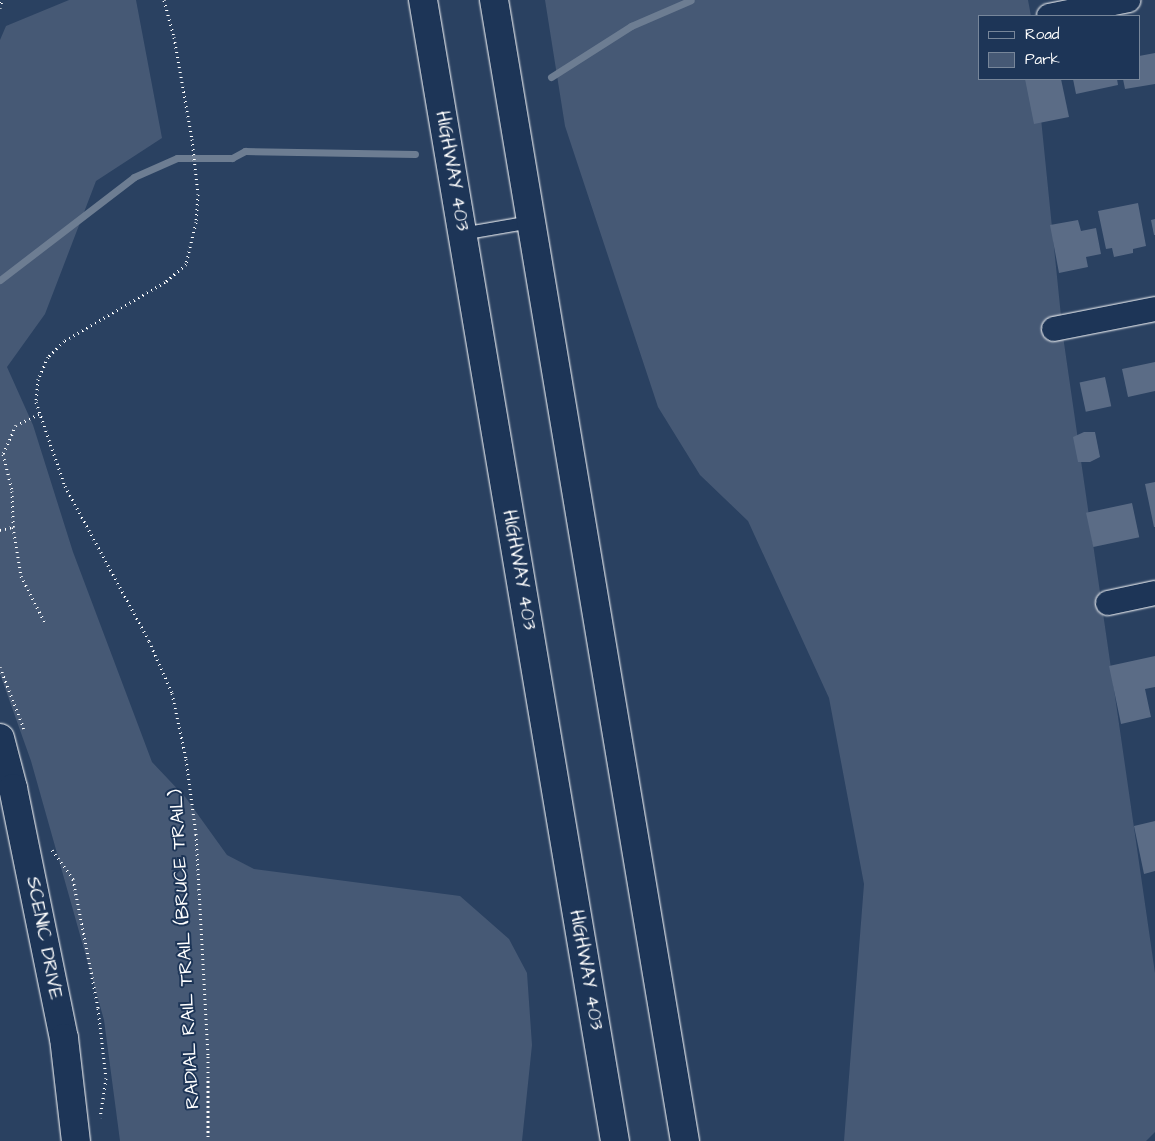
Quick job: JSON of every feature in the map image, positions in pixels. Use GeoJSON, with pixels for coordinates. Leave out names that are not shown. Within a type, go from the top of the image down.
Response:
{"type":"FeatureCollection","features":[{"type":"Feature","properties":{"kind":"main road","name":"HIGHWAY 403"},"geometry":{"type":"LineString","coordinates":[[423,0],[615,1141]]}},
{"type":"Feature","properties":{"kind":"main road"},"geometry":{"type":"LineString","coordinates":[[494,0],[685,1141]]}},
{"type":"Feature","properties":{"kind":"main road","name":"SCENIC DRIVE"},"geometry":{"type":"LineString","coordinates":[[13,736],[13,788],[64,1038],[76,1141]]}},
{"type":"Feature","properties":{"kind":"street"},"geometry":{"type":"LineString","coordinates":[[1054,15],[1128,0]]}},
{"type":"Feature","properties":{"kind":"street"},"geometry":{"type":"LineString","coordinates":[[1054,329],[1155,309]]}},
{"type":"Feature","properties":{"kind":"street"},"geometry":{"type":"LineString","coordinates":[[1108,602],[1155,593]]}},
{"type":"Feature","properties":{"kind":"lane"},"geometry":{"type":"LineString","coordinates":[[462,234],[531,222]]}},
{"type":"Feature","properties":{"kind":"path"},"geometry":{"type":"LineString","coordinates":[[0,8],[2,0]]}},
{"type":"Feature","properties":{"kind":"path","name":"RADIAL RAIL TRAIL (BRUCE TRAIL)"},"geometry":{"type":"LineString","coordinates":[[164,0],[174,37],[198,194],[196,222],[186,264],[165,282],[64,341],[48,357],[38,379],[36,402],[65,486],[149,641],[172,693],[186,759],[196,834],[208,1056],[208,1141]]}},
{"type":"Feature","properties":{"kind":"path"},"geometry":{"type":"LineString","coordinates":[[40,414],[16,425],[3,454],[12,491],[13,527],[21,576],[45,623]]}},
{"type":"Feature","properties":{"kind":"path"},"geometry":{"type":"LineString","coordinates":[[0,530],[13,527]]}},
{"type":"Feature","properties":{"kind":"path"},"geometry":{"type":"LineString","coordinates":[[0,667],[13,736]]}},
{"type":"Feature","properties":{"kind":"path"},"geometry":{"type":"LineString","coordinates":[[51,850],[73,880],[98,1008],[106,1078],[100,1104],[100,1127]]}},
{"type":"Feature","properties":{"kind":"green space"},"geometry":{"type":"Polygon","coordinates":[[[69,0],[136,0],[162,138],[96,181],[45,314],[7,367],[33,425],[73,552],[152,762],[186,798],[227,855],[254,869],[460,896],[509,939],[527,973],[532,1045],[522,1141],[120,1141],[104,1020],[31,761],[0,674],[0,40],[6,26],[69,0]]]}},
{"type":"Feature","properties":{"kind":"green space"},"geometry":{"type":"Polygon","coordinates":[[[545,0],[1028,0],[1031,15],[978,15],[978,80],[1037,80],[1063,336],[1155,973],[1155,1132],[1146,1141],[844,1141],[864,884],[829,698],[748,521],[700,475],[658,407],[565,126],[545,0]]]}},
{"type":"Feature","properties":{"kind":"building"},"geometry":{"type":"Polygon","coordinates":[[[1155,53],[1155,84],[1125,89],[1123,80],[1140,80],[1140,56],[1155,53]]]}},
{"type":"Feature","properties":{"kind":"building"},"geometry":{"type":"Polygon","coordinates":[[[1025,80],[1061,80],[1069,117],[1034,124],[1025,80]]]}},
{"type":"Feature","properties":{"kind":"building"},"geometry":{"type":"Polygon","coordinates":[[[1073,80],[1117,80],[1118,85],[1076,94],[1073,80]]]}},
{"type":"Feature","properties":{"kind":"building"},"geometry":{"type":"Polygon","coordinates":[[[1138,203],[1146,246],[1133,249],[1133,253],[1114,257],[1112,248],[1106,249],[1098,211],[1138,203]]]}},
{"type":"Feature","properties":{"kind":"building"},"geometry":{"type":"Polygon","coordinates":[[[1155,219],[1155,235],[1154,235],[1151,220],[1155,219]]]}},
{"type":"Feature","properties":{"kind":"building"},"geometry":{"type":"Polygon","coordinates":[[[1078,220],[1081,231],[1096,228],[1101,254],[1086,257],[1088,267],[1059,273],[1050,225],[1078,220]]]}},
{"type":"Feature","properties":{"kind":"building"},"geometry":{"type":"Polygon","coordinates":[[[1155,362],[1155,391],[1128,397],[1122,369],[1155,362]]]}},
{"type":"Feature","properties":{"kind":"building"},"geometry":{"type":"Polygon","coordinates":[[[1105,377],[1111,406],[1086,412],[1080,382],[1105,377]]]}},
{"type":"Feature","properties":{"kind":"building"},"geometry":{"type":"Polygon","coordinates":[[[1084,432],[1095,432],[1100,457],[1090,462],[1078,462],[1073,437],[1084,432]]]}},
{"type":"Feature","properties":{"kind":"building"},"geometry":{"type":"Polygon","coordinates":[[[1155,482],[1155,527],[1154,527],[1145,484],[1155,482]]]}},
{"type":"Feature","properties":{"kind":"building"},"geometry":{"type":"Polygon","coordinates":[[[1132,503],[1139,537],[1093,547],[1086,513],[1132,503]]]}},
{"type":"Feature","properties":{"kind":"building"},"geometry":{"type":"Polygon","coordinates":[[[1155,656],[1155,687],[1145,689],[1151,717],[1121,724],[1109,666],[1155,656]]]}},
{"type":"Feature","properties":{"kind":"building"},"geometry":{"type":"Polygon","coordinates":[[[1155,821],[1155,871],[1144,874],[1134,826],[1155,821]]]}},
{"type":"Feature","properties":{"kind":"waterway"},"geometry":{"type":"LineString","coordinates":[[551,77],[631,26],[691,0]]}},
{"type":"Feature","properties":{"kind":"waterway"},"geometry":{"type":"LineString","coordinates":[[0,280],[134,177],[177,158],[232,158],[245,151],[415,154]]}}]}
